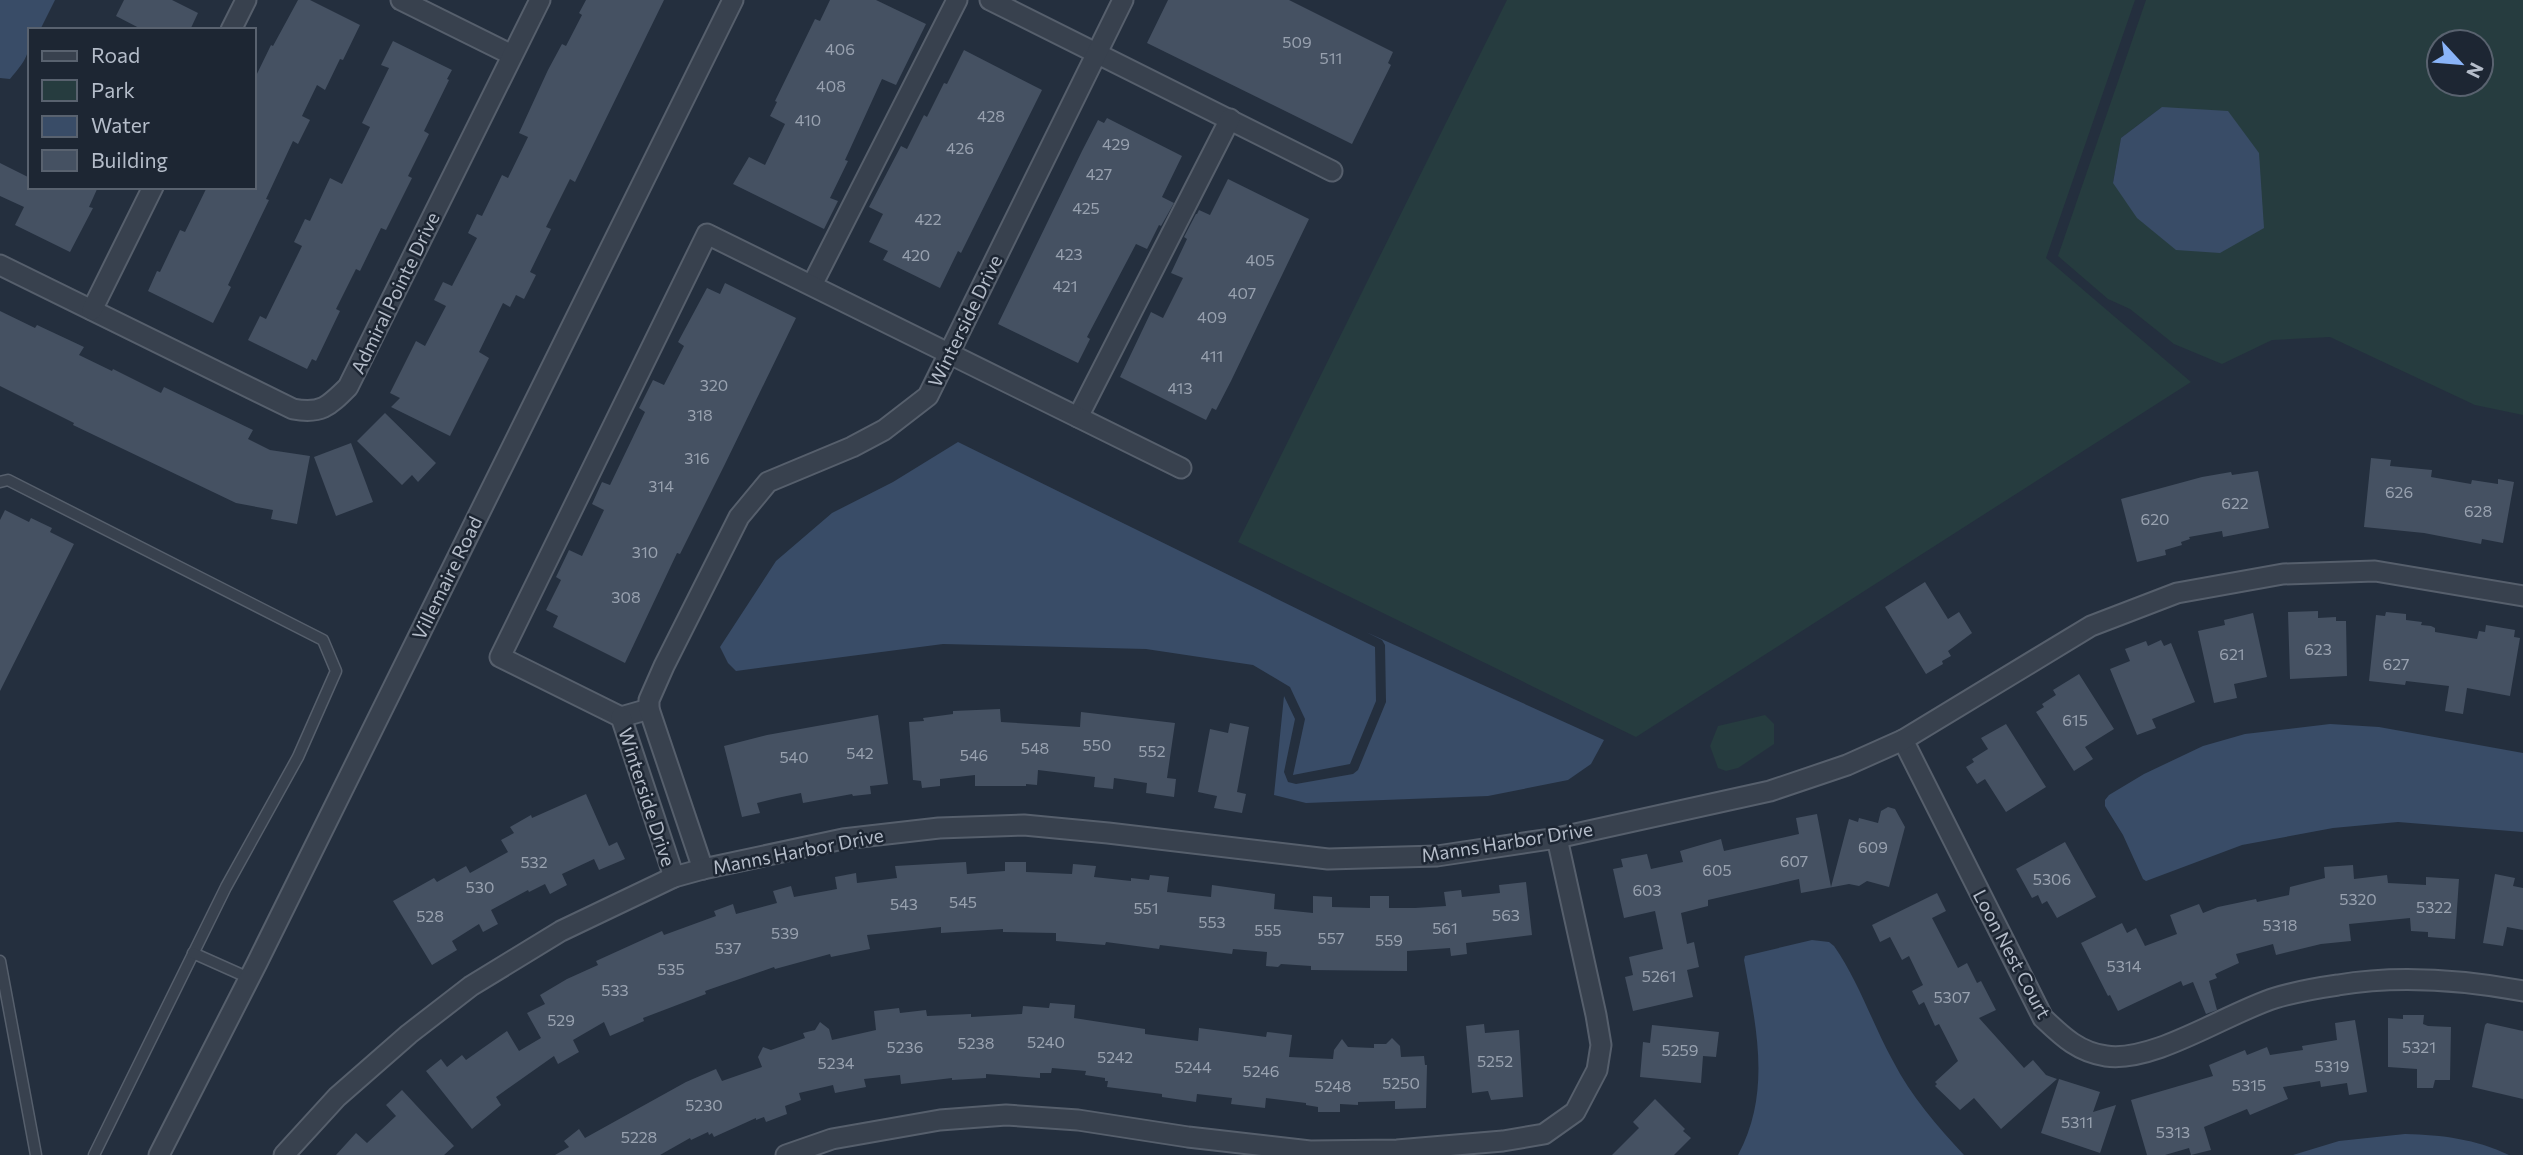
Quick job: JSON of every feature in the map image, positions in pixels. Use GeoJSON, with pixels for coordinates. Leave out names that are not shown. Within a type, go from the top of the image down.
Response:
{"type":"FeatureCollection","features":[{"type":"Feature","properties":{"kind":"street"},"geometry":{"type":"LineString","coordinates":[[232,28],[246,0]]}},
{"type":"Feature","properties":{"kind":"street"},"geometry":{"type":"LineString","coordinates":[[401,0],[512,55]]}},
{"type":"Feature","properties":{"kind":"street","name":"Admiral Pointe Drive"},"geometry":{"type":"LineString","coordinates":[[0,265],[293,409],[310,412],[331,404],[348,387],[540,0]]}},
{"type":"Feature","properties":{"kind":"street","name":"Villemaire Road"},"geometry":{"type":"LineString","coordinates":[[159,1155],[733,0]]}},
{"type":"Feature","properties":{"kind":"street"},"geometry":{"type":"LineString","coordinates":[[812,285],[957,0]]}},
{"type":"Feature","properties":{"kind":"street"},"geometry":{"type":"LineString","coordinates":[[990,0],[1332,170]]}},
{"type":"Feature","properties":{"kind":"street","name":"Winterside Drive"},"geometry":{"type":"LineString","coordinates":[[703,869],[649,709],[649,700],[664,666],[739,517],[768,482],[852,447],[884,429],[928,396],[1123,0]]}},
{"type":"Feature","properties":{"kind":"street"},"geometry":{"type":"LineString","coordinates":[[1078,417],[1230,119]]}},
{"type":"Feature","properties":{"kind":"street"},"geometry":{"type":"LineString","coordinates":[[92,310],[152,189]]}},
{"type":"Feature","properties":{"kind":"street"},"geometry":{"type":"LineString","coordinates":[[649,709],[621,717],[500,657],[707,234],[1181,468]]}},
{"type":"Feature","properties":{"kind":"street","name":"Manns Harbor Drive"},"geometry":{"type":"LineString","coordinates":[[284,1155],[337,1097],[408,1034],[471,986],[561,931],[674,877],[703,869],[843,839],[939,828],[1024,825],[1328,859],[1437,856],[1557,838],[1770,791],[1847,765],[1903,740],[2091,626],[2176,593],[2283,574],[2375,571],[2523,596]]}},
{"type":"Feature","properties":{"kind":"street","name":"Winterside Drive"},"geometry":{"type":"LineString","coordinates":[[621,717],[674,877]]}},
{"type":"Feature","properties":{"kind":"street","name":"Loon Nest Court"},"geometry":{"type":"LineString","coordinates":[[1903,740],[2043,1018],[2069,1043],[2106,1056],[2147,1054],[2275,998],[2339,984],[2407,980],[2482,983],[2523,991]]}},
{"type":"Feature","properties":{"kind":"street"},"geometry":{"type":"LineString","coordinates":[[786,1155],[832,1139],[940,1120],[1006,1115],[1078,1120],[1188,1137],[1310,1151],[1396,1150],[1544,1134],[1575,1112],[1597,1070],[1601,1045],[1557,838]]}},
{"type":"Feature","properties":{"kind":"lane"},"geometry":{"type":"LineString","coordinates":[[0,482],[8,480],[323,639],[336,671],[298,757],[226,887],[94,1155]]}},
{"type":"Feature","properties":{"kind":"lane"},"geometry":{"type":"LineString","coordinates":[[193,953],[249,978]]}},
{"type":"Feature","properties":{"kind":"lane"},"geometry":{"type":"LineString","coordinates":[[0,961],[36,1155]]}},
{"type":"Feature","properties":{"kind":"green space"},"geometry":{"type":"Polygon","coordinates":[[[1507,0],[2135,0],[2046,258],[2191,382],[1636,737],[1238,542],[1507,0]]]}},
{"type":"Feature","properties":{"kind":"green space"},"geometry":{"type":"Polygon","coordinates":[[[2146,0],[2523,0],[2523,415],[2475,405],[2330,337],[2272,340],[2222,364],[2174,344],[2130,309],[2108,299],[2058,256],[2146,0]],[[2162,107],[2121,138],[2113,183],[2162,107]]]}},
{"type":"Feature","properties":{"kind":"green space"},"geometry":{"type":"Polygon","coordinates":[[[1765,715],[1774,724],[1774,744],[1738,768],[1726,771],[1718,768],[1710,746],[1718,726],[1765,715]]]}},
{"type":"Feature","properties":{"kind":"water"},"geometry":{"type":"Polygon","coordinates":[[[0,0],[55,0],[41,28],[28,28],[28,50],[20,67],[10,79],[0,78],[0,0]]]}},
{"type":"Feature","properties":{"kind":"water"},"geometry":{"type":"Polygon","coordinates":[[[2162,107],[2228,111],[2259,153],[2264,228],[2220,253],[2176,250],[2137,218],[2113,183],[2121,138],[2162,107]]]}},
{"type":"Feature","properties":{"kind":"water"},"geometry":{"type":"Polygon","coordinates":[[[958,442],[1375,647],[1376,701],[1350,764],[1293,775],[1305,719],[1290,687],[1253,665],[1146,649],[943,644],[736,671],[728,663],[720,647],[776,561],[832,513],[893,482],[958,442]]]}},
{"type":"Feature","properties":{"kind":"water"},"geometry":{"type":"Polygon","coordinates":[[[1366,632],[1604,740],[1591,764],[1568,780],[1488,796],[1306,803],[1274,795],[1284,696],[1295,719],[1284,772],[1288,782],[1296,784],[1353,774],[1358,770],[1386,702],[1385,645],[1382,640],[1366,632]]]}},
{"type":"Feature","properties":{"kind":"water"},"geometry":{"type":"Polygon","coordinates":[[[2330,724],[2379,727],[2523,753],[2523,832],[2398,822],[2333,828],[2242,845],[2146,881],[2143,879],[2123,835],[2105,806],[2109,795],[2144,774],[2203,746],[2245,734],[2330,724]]]}},
{"type":"Feature","properties":{"kind":"water"},"geometry":{"type":"Polygon","coordinates":[[[1812,940],[1829,942],[1834,946],[1851,974],[1900,1074],[1925,1110],[1964,1155],[1738,1155],[1749,1131],[1758,1083],[1756,1034],[1745,956],[1812,940]]]}},
{"type":"Feature","properties":{"kind":"water"},"geometry":{"type":"Polygon","coordinates":[[[2405,1134],[2458,1139],[2509,1155],[2293,1155],[2339,1141],[2405,1134]]]}},
{"type":"Feature","properties":{"kind":"building"},"geometry":{"type":"Polygon","coordinates":[[[124,0],[172,0],[198,13],[191,28],[139,28],[116,16],[124,0]]]}},
{"type":"Feature","properties":{"kind":"building"},"geometry":{"type":"Polygon","coordinates":[[[298,0],[310,0],[360,25],[325,90],[317,85],[302,116],[310,120],[298,144],[293,141],[213,323],[148,291],[180,230],[185,232],[206,189],[256,189],[256,76],[271,45],[273,46],[298,0]]]}},
{"type":"Feature","properties":{"kind":"building"},"geometry":{"type":"Polygon","coordinates":[[[586,0],[664,0],[575,182],[570,179],[546,227],[551,229],[530,272],[536,275],[524,299],[516,295],[510,307],[503,303],[479,352],[489,358],[450,436],[391,407],[400,398],[390,393],[416,341],[425,346],[446,306],[434,300],[443,282],[452,286],[477,238],[468,233],[477,214],[482,216],[502,175],[508,178],[528,137],[519,133],[548,70],[562,44],[566,46],[582,15],[579,13],[586,0]]]}},
{"type":"Feature","properties":{"kind":"building"},"geometry":{"type":"Polygon","coordinates":[[[830,0],[876,0],[926,24],[896,85],[882,79],[830,198],[838,201],[824,229],[733,184],[749,157],[765,165],[785,124],[770,116],[777,102],[775,101],[815,19],[820,21],[830,0]]]}},
{"type":"Feature","properties":{"kind":"building"},"geometry":{"type":"Polygon","coordinates":[[[1168,0],[1289,0],[1393,52],[1388,63],[1391,65],[1352,144],[1147,43],[1168,0]]]}},
{"type":"Feature","properties":{"kind":"building"},"geometry":{"type":"Polygon","coordinates":[[[393,41],[452,70],[424,131],[429,134],[408,176],[412,178],[386,230],[381,228],[360,271],[356,269],[336,309],[340,311],[316,361],[312,359],[307,369],[248,340],[260,316],[266,319],[302,246],[294,242],[305,219],[310,221],[330,178],[342,184],[370,127],[362,123],[389,68],[381,65],[393,41]]]}},
{"type":"Feature","properties":{"kind":"building"},"geometry":{"type":"Polygon","coordinates":[[[964,50],[1042,90],[961,253],[958,251],[940,288],[883,260],[888,251],[869,242],[883,214],[869,207],[901,146],[907,149],[924,115],[927,117],[944,83],[947,84],[964,50]]]}},
{"type":"Feature","properties":{"kind":"building"},"geometry":{"type":"Polygon","coordinates":[[[1107,118],[1182,156],[1162,197],[1174,203],[1147,249],[1136,244],[1087,337],[1090,339],[1078,363],[998,324],[1098,120],[1104,123],[1107,118]]]}},
{"type":"Feature","properties":{"kind":"building"},"geometry":{"type":"Polygon","coordinates":[[[0,163],[28,177],[28,189],[97,189],[89,207],[93,208],[70,252],[15,225],[24,207],[0,196],[0,163]]]}},
{"type":"Feature","properties":{"kind":"building"},"geometry":{"type":"Polygon","coordinates":[[[1228,179],[1309,219],[1231,381],[1216,410],[1212,408],[1206,420],[1120,377],[1151,312],[1163,318],[1183,278],[1171,273],[1196,214],[1199,210],[1210,215],[1228,179]]]}},
{"type":"Feature","properties":{"kind":"building"},"geometry":{"type":"Polygon","coordinates":[[[725,283],[796,318],[680,554],[677,553],[625,663],[553,627],[558,616],[546,610],[561,580],[556,577],[569,550],[582,556],[604,510],[592,504],[602,482],[610,485],[645,412],[639,408],[653,380],[664,385],[684,346],[678,342],[707,288],[720,294],[725,283]]]}},
{"type":"Feature","properties":{"kind":"building"},"geometry":{"type":"Polygon","coordinates":[[[0,311],[84,347],[79,355],[112,371],[113,369],[161,393],[164,387],[253,430],[248,439],[270,450],[310,456],[297,524],[271,519],[273,510],[236,503],[73,425],[74,423],[0,386],[0,311]]]}},
{"type":"Feature","properties":{"kind":"building"},"geometry":{"type":"Polygon","coordinates":[[[385,413],[436,463],[418,482],[412,475],[402,485],[357,441],[385,413]]]}},
{"type":"Feature","properties":{"kind":"building"},"geometry":{"type":"Polygon","coordinates":[[[351,443],[373,502],[336,516],[314,457],[351,443]]]}},
{"type":"Feature","properties":{"kind":"building"},"geometry":{"type":"Polygon","coordinates":[[[2371,458],[2391,460],[2390,466],[2432,470],[2431,477],[2471,484],[2472,480],[2498,484],[2498,479],[2514,482],[2503,543],[2482,539],[2481,544],[2424,533],[2364,527],[2371,458]]]}},
{"type":"Feature","properties":{"kind":"building"},"geometry":{"type":"Polygon","coordinates":[[[2258,471],[2269,528],[2223,537],[2222,531],[2189,537],[2190,539],[2181,542],[2182,545],[2165,550],[2166,555],[2137,562],[2121,499],[2202,477],[2258,471]]]}},
{"type":"Feature","properties":{"kind":"building"},"geometry":{"type":"Polygon","coordinates":[[[5,510],[29,522],[31,518],[52,528],[50,532],[74,544],[0,691],[0,520],[5,510]]]}},
{"type":"Feature","properties":{"kind":"building"},"geometry":{"type":"Polygon","coordinates":[[[1925,582],[1948,619],[1959,612],[1972,633],[1948,651],[1951,656],[1942,661],[1943,664],[1926,674],[1885,607],[1925,582]]]}},
{"type":"Feature","properties":{"kind":"building"},"geometry":{"type":"Polygon","coordinates":[[[2318,611],[2318,618],[2336,617],[2336,621],[2346,621],[2347,676],[2290,679],[2288,612],[2318,611]]]}},
{"type":"Feature","properties":{"kind":"building"},"geometry":{"type":"Polygon","coordinates":[[[2386,612],[2406,614],[2406,620],[2422,622],[2421,625],[2435,628],[2435,632],[2477,639],[2479,631],[2485,632],[2486,625],[2515,630],[2514,637],[2520,638],[2510,696],[2467,688],[2463,714],[2445,711],[2449,686],[2406,681],[2405,685],[2369,681],[2376,615],[2385,616],[2386,612]]]}},
{"type":"Feature","properties":{"kind":"building"},"geometry":{"type":"Polygon","coordinates":[[[2253,613],[2267,677],[2234,684],[2237,698],[2214,703],[2198,631],[2225,625],[2224,620],[2253,613]]]}},
{"type":"Feature","properties":{"kind":"building"},"geometry":{"type":"Polygon","coordinates":[[[2161,640],[2164,646],[2171,643],[2195,702],[2152,719],[2156,728],[2137,735],[2110,669],[2130,661],[2125,649],[2146,641],[2148,646],[2161,640]]]}},
{"type":"Feature","properties":{"kind":"building"},"geometry":{"type":"Polygon","coordinates":[[[2079,674],[2114,729],[2085,747],[2093,759],[2074,771],[2036,712],[2044,707],[2042,704],[2056,695],[2053,690],[2079,674]]]}},
{"type":"Feature","properties":{"kind":"building"},"geometry":{"type":"Polygon","coordinates":[[[1000,709],[1001,722],[1080,727],[1081,712],[1175,723],[1167,778],[1176,779],[1174,797],[1146,793],[1147,783],[1114,778],[1113,789],[1094,787],[1095,777],[1038,770],[1037,785],[1026,786],[975,786],[975,775],[940,779],[940,786],[922,788],[921,781],[913,780],[909,722],[953,714],[953,711],[1000,709]]]}},
{"type":"Feature","properties":{"kind":"building"},"geometry":{"type":"Polygon","coordinates":[[[878,715],[888,784],[870,786],[871,794],[852,794],[803,803],[801,793],[777,798],[757,803],[760,813],[742,817],[724,746],[767,735],[878,715]]]}},
{"type":"Feature","properties":{"kind":"building"},"geometry":{"type":"Polygon","coordinates":[[[1230,723],[1249,727],[1237,792],[1246,794],[1242,813],[1214,808],[1217,796],[1198,792],[1210,729],[1228,733],[1230,723]]]}},
{"type":"Feature","properties":{"kind":"building"},"geometry":{"type":"Polygon","coordinates":[[[2006,724],[2046,787],[2006,812],[1985,779],[1977,784],[1966,767],[1974,762],[1972,759],[1988,749],[1981,738],[2006,724]]]}},
{"type":"Feature","properties":{"kind":"building"},"geometry":{"type":"Polygon","coordinates":[[[586,794],[609,846],[617,842],[625,859],[599,870],[594,859],[562,874],[567,885],[550,894],[545,884],[491,910],[498,924],[483,932],[479,924],[452,941],[457,950],[432,965],[393,901],[434,878],[437,882],[466,866],[470,873],[508,852],[501,840],[514,833],[510,827],[531,815],[532,818],[586,794]]]}},
{"type":"Feature","properties":{"kind":"building"},"geometry":{"type":"Polygon","coordinates":[[[1888,807],[1895,809],[1905,827],[1889,887],[1867,881],[1859,886],[1849,884],[1801,893],[1799,879],[1708,900],[1708,906],[1681,913],[1687,944],[1694,942],[1699,967],[1687,970],[1693,997],[1633,1011],[1625,977],[1633,975],[1629,957],[1663,949],[1655,911],[1624,918],[1613,869],[1623,867],[1621,859],[1647,854],[1651,869],[1683,862],[1680,851],[1721,839],[1724,851],[1799,834],[1796,818],[1817,814],[1831,887],[1849,819],[1858,822],[1859,818],[1878,823],[1881,811],[1888,807]]]}},
{"type":"Feature","properties":{"kind":"building"},"geometry":{"type":"Polygon","coordinates":[[[2065,842],[2096,897],[2057,918],[2047,901],[2042,904],[2038,895],[2032,898],[2016,869],[2065,842]]]}},
{"type":"Feature","properties":{"kind":"building"},"geometry":{"type":"Polygon","coordinates":[[[966,862],[967,874],[1005,871],[1005,862],[1026,862],[1026,872],[1072,874],[1073,864],[1096,866],[1094,877],[1131,881],[1131,878],[1149,880],[1150,875],[1169,877],[1167,892],[1211,897],[1212,885],[1275,894],[1274,909],[1313,913],[1313,896],[1332,897],[1332,907],[1370,908],[1370,896],[1389,896],[1389,908],[1446,906],[1444,892],[1461,890],[1462,897],[1500,893],[1499,885],[1526,882],[1532,935],[1466,943],[1467,954],[1451,956],[1450,948],[1407,951],[1407,971],[1311,970],[1311,966],[1281,964],[1278,967],[1266,966],[1267,952],[1233,949],[1232,954],[1160,945],[1159,949],[1106,942],[1105,945],[1056,941],[1056,933],[1003,932],[1003,929],[941,933],[941,927],[867,935],[870,949],[831,957],[830,954],[775,969],[774,967],[705,991],[706,994],[643,1018],[644,1021],[610,1036],[604,1022],[573,1040],[579,1052],[558,1064],[554,1056],[496,1097],[501,1105],[472,1129],[426,1071],[441,1059],[447,1067],[462,1055],[466,1060],[507,1031],[519,1051],[541,1038],[527,1013],[545,1004],[540,995],[598,965],[596,961],[662,931],[664,935],[716,916],[714,911],[733,904],[736,914],[777,903],[773,891],[791,886],[794,897],[837,889],[835,877],[856,873],[857,883],[897,878],[895,866],[966,862]]]}},
{"type":"Feature","properties":{"kind":"building"},"geometry":{"type":"Polygon","coordinates":[[[2353,865],[2354,879],[2387,875],[2388,883],[2426,885],[2426,877],[2459,879],[2455,939],[2428,937],[2428,932],[2411,931],[2410,918],[2349,924],[2351,941],[2321,944],[2276,955],[2273,944],[2236,954],[2239,963],[2215,974],[2217,978],[2209,981],[2217,1010],[2206,1014],[2193,982],[2183,986],[2181,981],[2118,1011],[2081,943],[2122,923],[2127,933],[2136,928],[2145,946],[2177,934],[2170,915],[2199,904],[2203,913],[2256,899],[2257,902],[2289,895],[2290,887],[2325,878],[2324,867],[2353,865]]]}},
{"type":"Feature","properties":{"kind":"building"},"geometry":{"type":"Polygon","coordinates":[[[2495,874],[2515,878],[2513,886],[2523,888],[2523,930],[2507,927],[2503,946],[2483,943],[2495,874]]]}},
{"type":"Feature","properties":{"kind":"building"},"geometry":{"type":"Polygon","coordinates":[[[1937,893],[1946,911],[1932,918],[1958,968],[1967,963],[1977,983],[1981,981],[1996,1010],[1979,1018],[2024,1068],[2033,1060],[2046,1075],[2057,1079],[2001,1129],[1974,1098],[1960,1110],[1935,1086],[1935,1082],[1958,1061],[1939,1024],[1935,1026],[1924,1002],[1919,1005],[1912,991],[1923,985],[1909,956],[1902,960],[1890,937],[1880,942],[1872,925],[1937,893]]]}},
{"type":"Feature","properties":{"kind":"building"},"geometry":{"type":"Polygon","coordinates":[[[1050,1003],[1075,1005],[1074,1018],[1145,1029],[1145,1034],[1198,1041],[1199,1028],[1266,1037],[1267,1032],[1292,1035],[1289,1057],[1333,1059],[1334,1050],[1342,1039],[1348,1047],[1374,1048],[1374,1044],[1386,1044],[1392,1038],[1400,1046],[1401,1057],[1424,1056],[1427,1065],[1426,1108],[1395,1109],[1395,1101],[1358,1102],[1358,1105],[1340,1104],[1340,1112],[1318,1112],[1318,1107],[1306,1103],[1266,1098],[1265,1108],[1231,1104],[1232,1098],[1197,1094],[1196,1102],[1162,1097],[1162,1094],[1107,1087],[1108,1081],[1105,1081],[1105,1078],[1085,1075],[1086,1071],[1052,1068],[1051,1073],[1040,1073],[1040,1078],[986,1074],[986,1078],[952,1078],[901,1084],[900,1075],[864,1079],[866,1087],[835,1093],[833,1085],[799,1093],[801,1100],[785,1106],[787,1114],[766,1122],[764,1117],[756,1118],[714,1137],[708,1132],[691,1140],[690,1138],[660,1155],[555,1155],[569,1147],[564,1141],[579,1129],[585,1138],[686,1082],[716,1069],[722,1081],[762,1067],[758,1057],[763,1047],[771,1050],[805,1038],[803,1033],[815,1030],[820,1022],[829,1029],[832,1040],[876,1030],[874,1011],[899,1008],[900,1013],[926,1010],[927,1016],[971,1014],[971,1017],[1022,1014],[1023,1006],[1049,1008],[1050,1003]]]}},
{"type":"Feature","properties":{"kind":"building"},"geometry":{"type":"Polygon","coordinates":[[[2403,1015],[2424,1015],[2423,1024],[2451,1027],[2450,1080],[2435,1080],[2433,1088],[2417,1088],[2417,1069],[2388,1067],[2388,1018],[2403,1019],[2403,1015]]]}},
{"type":"Feature","properties":{"kind":"building"},"geometry":{"type":"Polygon","coordinates":[[[2355,1020],[2367,1092],[2349,1095],[2347,1083],[2321,1087],[2320,1081],[2283,1087],[2288,1099],[2250,1115],[2247,1109],[2204,1127],[2211,1150],[2191,1155],[2189,1148],[2165,1155],[2147,1155],[2131,1100],[2213,1076],[2209,1065],[2245,1050],[2247,1055],[2267,1047],[2270,1055],[2303,1050],[2302,1046],[2337,1040],[2335,1023],[2355,1020]]]}},
{"type":"Feature","properties":{"kind":"building"},"geometry":{"type":"Polygon","coordinates":[[[2487,1023],[2523,1031],[2523,1099],[2472,1087],[2487,1023]]]}},
{"type":"Feature","properties":{"kind":"building"},"geometry":{"type":"Polygon","coordinates":[[[1484,1024],[1485,1033],[1519,1030],[1523,1097],[1491,1100],[1488,1091],[1472,1093],[1466,1026],[1484,1024]]]}},
{"type":"Feature","properties":{"kind":"building"},"geometry":{"type":"Polygon","coordinates":[[[1652,1025],[1719,1032],[1716,1057],[1703,1056],[1701,1083],[1640,1077],[1643,1042],[1650,1043],[1652,1025]]]}},
{"type":"Feature","properties":{"kind":"building"},"geometry":{"type":"Polygon","coordinates":[[[2059,1079],[2100,1092],[2093,1112],[2116,1105],[2100,1153],[2041,1133],[2059,1079]]]}},
{"type":"Feature","properties":{"kind":"building"},"geometry":{"type":"Polygon","coordinates":[[[402,1090],[454,1146],[444,1155],[336,1155],[356,1133],[367,1143],[396,1116],[386,1105],[402,1090]]]}},
{"type":"Feature","properties":{"kind":"building"},"geometry":{"type":"Polygon","coordinates":[[[1655,1099],[1691,1138],[1674,1155],[1612,1155],[1639,1128],[1633,1122],[1655,1099]]]}}]}
